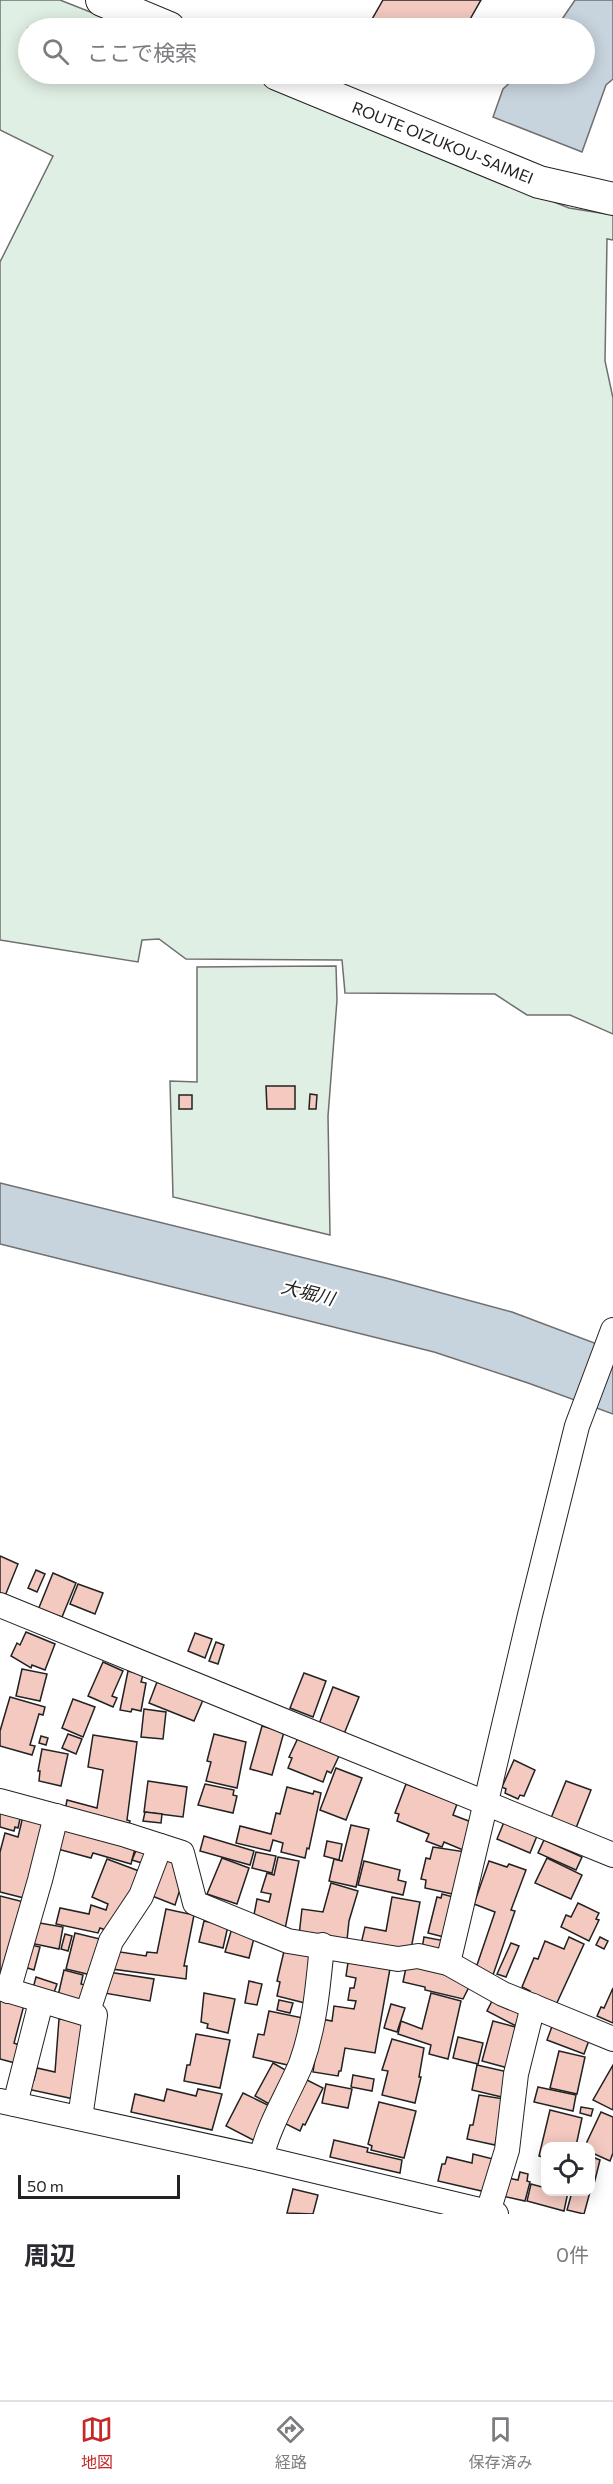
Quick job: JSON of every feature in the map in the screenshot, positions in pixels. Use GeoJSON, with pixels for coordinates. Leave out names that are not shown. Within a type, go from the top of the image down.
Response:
{"type":"FeatureCollection","features":[{"type":"Feature","properties":{"kind":"main road"},"geometry":{"type":"LineString","coordinates":[[102,0],[145,18]]}},
{"type":"Feature","properties":{"kind":"main road","name":"ROUTE OIZUKOU-SAIMEI"},"geometry":{"type":"LineString","coordinates":[[301,84],[538,182],[613,199]]}},
{"type":"Feature","properties":{"kind":"street"},"geometry":{"type":"LineString","coordinates":[[448,1963],[578,1426],[613,1330]]}},
{"type":"Feature","properties":{"kind":"street"},"geometry":{"type":"LineString","coordinates":[[0,1605],[613,1856]]}},
{"type":"Feature","properties":{"kind":"street"},"geometry":{"type":"LineString","coordinates":[[0,1801],[182,1854],[195,1903],[288,1941],[398,1959],[418,1956],[448,1963],[503,1994],[613,2039]]}},
{"type":"Feature","properties":{"kind":"street"},"geometry":{"type":"LineString","coordinates":[[56,1816],[40,1880],[4,1990],[41,2002],[87,2014],[111,1941],[141,1896],[160,1846]]}},
{"type":"Feature","properties":{"kind":"street"},"geometry":{"type":"LineString","coordinates":[[261,2158],[275,2119],[301,2063],[316,2012],[322,1945]]}},
{"type":"Feature","properties":{"kind":"street"},"geometry":{"type":"LineString","coordinates":[[41,2002],[8,2102],[261,2158],[492,2213],[507,2150],[516,2073],[533,2006]]}},
{"type":"Feature","properties":{"kind":"street"},"geometry":{"type":"LineString","coordinates":[[80,2118],[95,2015]]}},
{"type":"Feature","properties":{"kind":"green space"},"geometry":{"type":"Polygon","coordinates":[[[0,0],[60,0],[106,18],[18,18],[18,84],[266,84],[569,208],[613,215],[613,240],[607,239],[605,361],[613,398],[613,1034],[570,1015],[527,1015],[495,994],[345,993],[342,960],[186,959],[159,939],[142,940],[138,962],[0,940],[0,262],[53,156],[0,130],[0,0]]]}},
{"type":"Feature","properties":{"kind":"green space"},"geometry":{"type":"Polygon","coordinates":[[[336,966],[337,1000],[328,1116],[330,1235],[173,1197],[170,1081],[197,1082],[197,967],[336,966]]]}},
{"type":"Feature","properties":{"kind":"water"},"geometry":{"type":"Polygon","coordinates":[[[575,0],[613,0],[613,79],[606,85],[582,152],[493,117],[503,89],[508,84],[595,84],[595,18],[563,18],[575,0]]]}},
{"type":"Feature","properties":{"kind":"water","name":"大堀川"},"geometry":{"type":"Polygon","coordinates":[[[0,1183],[386,1278],[512,1312],[613,1350],[613,1414],[434,1352],[0,1244],[0,1183]]]}},
{"type":"Feature","properties":{"kind":"building"},"geometry":{"type":"Polygon","coordinates":[[[383,0],[481,0],[471,18],[373,18],[383,0]]]}},
{"type":"Feature","properties":{"kind":"building"},"geometry":{"type":"Polygon","coordinates":[[[266,1086],[295,1086],[295,1109],[267,1109],[266,1086]]]}},
{"type":"Feature","properties":{"kind":"building"},"geometry":{"type":"Polygon","coordinates":[[[310,1094],[317,1095],[316,1109],[309,1109],[310,1094]]]}},
{"type":"Feature","properties":{"kind":"building"},"geometry":{"type":"Polygon","coordinates":[[[179,1095],[192,1095],[192,1109],[179,1109],[179,1095]]]}},
{"type":"Feature","properties":{"kind":"building"},"geometry":{"type":"Polygon","coordinates":[[[0,1556],[18,1564],[5,1596],[0,1593],[0,1556]]]}},
{"type":"Feature","properties":{"kind":"building"},"geometry":{"type":"Polygon","coordinates":[[[36,1570],[45,1574],[37,1592],[28,1588],[36,1570]]]}},
{"type":"Feature","properties":{"kind":"building"},"geometry":{"type":"Polygon","coordinates":[[[53,1573],[76,1583],[62,1617],[38,1610],[53,1573]]]}},
{"type":"Feature","properties":{"kind":"building"},"geometry":{"type":"Polygon","coordinates":[[[78,1584],[103,1593],[95,1614],[70,1604],[78,1584]]]}},
{"type":"Feature","properties":{"kind":"building"},"geometry":{"type":"Polygon","coordinates":[[[26,1632],[55,1644],[45,1670],[32,1665],[31,1668],[11,1656],[17,1643],[20,1645],[26,1632]]]}},
{"type":"Feature","properties":{"kind":"building"},"geometry":{"type":"Polygon","coordinates":[[[195,1633],[212,1639],[205,1658],[188,1651],[195,1633]]]}},
{"type":"Feature","properties":{"kind":"building"},"geometry":{"type":"Polygon","coordinates":[[[216,1642],[224,1645],[218,1664],[209,1661],[216,1642]]]}},
{"type":"Feature","properties":{"kind":"building"},"geometry":{"type":"Polygon","coordinates":[[[103,1662],[123,1671],[112,1696],[117,1698],[113,1707],[88,1696],[103,1662]]]}},
{"type":"Feature","properties":{"kind":"building"},"geometry":{"type":"Polygon","coordinates":[[[22,1669],[47,1674],[40,1701],[16,1696],[22,1669]]]}},
{"type":"Feature","properties":{"kind":"building"},"geometry":{"type":"Polygon","coordinates":[[[128,1671],[143,1675],[141,1682],[146,1683],[141,1711],[120,1710],[128,1671]]]}},
{"type":"Feature","properties":{"kind":"building"},"geometry":{"type":"Polygon","coordinates":[[[304,1673],[326,1681],[313,1717],[290,1708],[304,1673]]]}},
{"type":"Feature","properties":{"kind":"building"},"geometry":{"type":"Polygon","coordinates":[[[157,1682],[203,1700],[194,1721],[149,1703],[157,1682]]]}},
{"type":"Feature","properties":{"kind":"building"},"geometry":{"type":"Polygon","coordinates":[[[333,1687],[359,1697],[344,1734],[319,1724],[333,1687]]]}},
{"type":"Feature","properties":{"kind":"building"},"geometry":{"type":"Polygon","coordinates":[[[10,1697],[45,1707],[43,1715],[39,1714],[30,1745],[35,1746],[32,1755],[0,1746],[0,1731],[10,1697]]]}},
{"type":"Feature","properties":{"kind":"building"},"geometry":{"type":"Polygon","coordinates":[[[73,1699],[95,1707],[83,1737],[62,1728],[73,1699]]]}},
{"type":"Feature","properties":{"kind":"building"},"geometry":{"type":"Polygon","coordinates":[[[144,1709],[166,1712],[163,1739],[141,1737],[144,1709]]]}},
{"type":"Feature","properties":{"kind":"building"},"geometry":{"type":"Polygon","coordinates":[[[262,1726],[284,1732],[272,1775],[250,1769],[262,1726]]]}},
{"type":"Feature","properties":{"kind":"building"},"geometry":{"type":"Polygon","coordinates":[[[68,1734],[82,1739],[76,1754],[62,1748],[68,1734]]]}},
{"type":"Feature","properties":{"kind":"building"},"geometry":{"type":"Polygon","coordinates":[[[214,1734],[246,1742],[237,1788],[206,1781],[211,1762],[207,1761],[214,1734]]]}},
{"type":"Feature","properties":{"kind":"building"},"geometry":{"type":"Polygon","coordinates":[[[93,1735],[137,1742],[127,1820],[130,1821],[128,1829],[65,1811],[67,1800],[97,1808],[103,1770],[88,1767],[93,1735]]]}},
{"type":"Feature","properties":{"kind":"building"},"geometry":{"type":"Polygon","coordinates":[[[41,1736],[48,1738],[46,1745],[39,1743],[41,1736]]]}},
{"type":"Feature","properties":{"kind":"building"},"geometry":{"type":"Polygon","coordinates":[[[298,1738],[339,1756],[331,1773],[327,1771],[323,1782],[288,1768],[292,1758],[289,1757],[298,1738]]]}},
{"type":"Feature","properties":{"kind":"building"},"geometry":{"type":"Polygon","coordinates":[[[42,1749],[68,1754],[61,1786],[39,1781],[40,1771],[38,1771],[42,1749]]]}},
{"type":"Feature","properties":{"kind":"building"},"geometry":{"type":"Polygon","coordinates":[[[514,1760],[535,1770],[524,1796],[520,1795],[518,1799],[505,1793],[506,1789],[502,1787],[514,1760]]]}},
{"type":"Feature","properties":{"kind":"building"},"geometry":{"type":"Polygon","coordinates":[[[336,1768],[362,1778],[346,1820],[320,1810],[336,1768]]]}},
{"type":"Feature","properties":{"kind":"building"},"geometry":{"type":"Polygon","coordinates":[[[148,1781],[187,1787],[183,1817],[144,1812],[148,1781]]]}},
{"type":"Feature","properties":{"kind":"building"},"geometry":{"type":"Polygon","coordinates":[[[566,1781],[591,1790],[576,1828],[551,1818],[566,1781]]]}},
{"type":"Feature","properties":{"kind":"building"},"geometry":{"type":"Polygon","coordinates":[[[205,1784],[234,1790],[233,1795],[237,1796],[233,1813],[198,1805],[205,1784]]]}},
{"type":"Feature","properties":{"kind":"building"},"geometry":{"type":"Polygon","coordinates":[[[406,1784],[457,1804],[453,1815],[474,1823],[463,1850],[444,1842],[442,1847],[426,1841],[429,1834],[397,1821],[399,1814],[395,1813],[406,1784]]]}},
{"type":"Feature","properties":{"kind":"building"},"geometry":{"type":"Polygon","coordinates":[[[287,1787],[313,1794],[314,1791],[321,1793],[305,1858],[281,1852],[283,1843],[273,1840],[270,1851],[236,1843],[240,1826],[271,1834],[276,1813],[280,1814],[287,1787]]]}},
{"type":"Feature","properties":{"kind":"building"},"geometry":{"type":"Polygon","coordinates":[[[0,1809],[21,1814],[18,1828],[15,1827],[14,1831],[0,1827],[0,1809]]]}},
{"type":"Feature","properties":{"kind":"building"},"geometry":{"type":"Polygon","coordinates":[[[145,1812],[162,1814],[161,1823],[143,1821],[145,1812]]]}},
{"type":"Feature","properties":{"kind":"building"},"geometry":{"type":"Polygon","coordinates":[[[23,1816],[48,1822],[28,1899],[0,1892],[0,1852],[5,1833],[18,1837],[23,1816]]]}},
{"type":"Feature","properties":{"kind":"building"},"geometry":{"type":"Polygon","coordinates":[[[504,1822],[537,1836],[530,1853],[497,1839],[504,1822]]]}},
{"type":"Feature","properties":{"kind":"building"},"geometry":{"type":"Polygon","coordinates":[[[351,1825],[369,1829],[356,1887],[329,1881],[334,1859],[342,1861],[351,1825]]]}},
{"type":"Feature","properties":{"kind":"building"},"geometry":{"type":"Polygon","coordinates":[[[60,1826],[136,1845],[131,1864],[93,1853],[91,1858],[54,1848],[60,1826]]]}},
{"type":"Feature","properties":{"kind":"building"},"geometry":{"type":"Polygon","coordinates":[[[204,1836],[254,1851],[250,1865],[200,1851],[204,1836]]]}},
{"type":"Feature","properties":{"kind":"building"},"geometry":{"type":"Polygon","coordinates":[[[544,1840],[582,1857],[576,1870],[538,1853],[544,1840]]]}},
{"type":"Feature","properties":{"kind":"building"},"geometry":{"type":"Polygon","coordinates":[[[327,1841],[342,1844],[339,1860],[324,1856],[327,1841]]]}},
{"type":"Feature","properties":{"kind":"building"},"geometry":{"type":"Polygon","coordinates":[[[138,1846],[150,1850],[145,1864],[132,1860],[138,1846]]]}},
{"type":"Feature","properties":{"kind":"building"},"geometry":{"type":"Polygon","coordinates":[[[433,1847],[466,1852],[457,1895],[425,1888],[426,1880],[421,1879],[426,1858],[430,1859],[433,1847]]]}},
{"type":"Feature","properties":{"kind":"building"},"geometry":{"type":"Polygon","coordinates":[[[256,1852],[276,1856],[272,1873],[252,1868],[256,1852]]]}},
{"type":"Feature","properties":{"kind":"building"},"geometry":{"type":"Polygon","coordinates":[[[161,1854],[180,1867],[183,1880],[175,1905],[147,1894],[161,1854]]]}},
{"type":"Feature","properties":{"kind":"building"},"geometry":{"type":"Polygon","coordinates":[[[278,1857],[299,1861],[285,1929],[253,1920],[257,1899],[269,1902],[271,1894],[261,1892],[267,1873],[274,1875],[278,1857]]]}},
{"type":"Feature","properties":{"kind":"building"},"geometry":{"type":"Polygon","coordinates":[[[222,1858],[249,1868],[237,1904],[207,1894],[222,1858]]]}},
{"type":"Feature","properties":{"kind":"building"},"geometry":{"type":"Polygon","coordinates":[[[547,1858],[582,1875],[571,1899],[535,1883],[547,1858]]]}},
{"type":"Feature","properties":{"kind":"building"},"geometry":{"type":"Polygon","coordinates":[[[107,1859],[139,1871],[125,1908],[111,1932],[100,1928],[98,1933],[56,1924],[60,1908],[89,1914],[91,1905],[106,1910],[108,1904],[92,1897],[107,1859]]]}},
{"type":"Feature","properties":{"kind":"building"},"geometry":{"type":"Polygon","coordinates":[[[364,1861],[400,1870],[398,1880],[406,1882],[403,1895],[358,1885],[364,1861]]]}},
{"type":"Feature","properties":{"kind":"building"},"geometry":{"type":"Polygon","coordinates":[[[489,1861],[507,1867],[509,1864],[526,1870],[511,1910],[515,1911],[493,1975],[470,1963],[477,1965],[495,1912],[474,1904],[489,1861]]]}},
{"type":"Feature","properties":{"kind":"building"},"geometry":{"type":"Polygon","coordinates":[[[331,1883],[358,1891],[349,1921],[347,1940],[299,1935],[302,1909],[323,1912],[331,1883]]]}},
{"type":"Feature","properties":{"kind":"building"},"geometry":{"type":"Polygon","coordinates":[[[442,1894],[457,1898],[448,1938],[428,1933],[437,1897],[441,1898],[442,1894]]]}},
{"type":"Feature","properties":{"kind":"building"},"geometry":{"type":"Polygon","coordinates":[[[0,1896],[24,1902],[8,1972],[0,1970],[0,1896]]]}},
{"type":"Feature","properties":{"kind":"building"},"geometry":{"type":"Polygon","coordinates":[[[392,1897],[420,1902],[411,1949],[361,1944],[365,1927],[386,1931],[392,1897]]]}},
{"type":"Feature","properties":{"kind":"building"},"geometry":{"type":"Polygon","coordinates":[[[578,1903],[599,1913],[596,1919],[599,1920],[589,1941],[561,1927],[566,1915],[571,1917],[578,1903]]]}},
{"type":"Feature","properties":{"kind":"building"},"geometry":{"type":"Polygon","coordinates":[[[166,1909],[194,1915],[184,1966],[187,1966],[186,1979],[112,1969],[114,1951],[146,1956],[147,1952],[157,1953],[166,1909]]]}},
{"type":"Feature","properties":{"kind":"building"},"geometry":{"type":"Polygon","coordinates":[[[204,1921],[228,1926],[223,1948],[199,1942],[204,1921]]]}},
{"type":"Feature","properties":{"kind":"building"},"geometry":{"type":"Polygon","coordinates":[[[34,1922],[63,1927],[59,1949],[30,1943],[34,1922]]]}},
{"type":"Feature","properties":{"kind":"building"},"geometry":{"type":"Polygon","coordinates":[[[232,1928],[255,1934],[249,1958],[225,1952],[232,1928]]]}},
{"type":"Feature","properties":{"kind":"building"},"geometry":{"type":"Polygon","coordinates":[[[75,1933],[100,1939],[91,1975],[66,1969],[75,1933]]]}},
{"type":"Feature","properties":{"kind":"building"},"geometry":{"type":"Polygon","coordinates":[[[65,1934],[72,1936],[68,1951],[61,1949],[65,1934]]]}},
{"type":"Feature","properties":{"kind":"building"},"geometry":{"type":"Polygon","coordinates":[[[424,1937],[445,1941],[442,1953],[422,1949],[424,1937]]]}},
{"type":"Feature","properties":{"kind":"building"},"geometry":{"type":"Polygon","coordinates":[[[569,1937],[584,1944],[555,2007],[529,1996],[530,1991],[522,1987],[534,1958],[538,1959],[545,1941],[564,1949],[569,1937]]]}},
{"type":"Feature","properties":{"kind":"building"},"geometry":{"type":"Polygon","coordinates":[[[600,1937],[608,1941],[604,1949],[596,1945],[600,1937]]]}},
{"type":"Feature","properties":{"kind":"building"},"geometry":{"type":"Polygon","coordinates":[[[511,1943],[519,1946],[506,1977],[497,1974],[511,1943]]]}},
{"type":"Feature","properties":{"kind":"building"},"geometry":{"type":"Polygon","coordinates":[[[27,1944],[40,1947],[34,1970],[21,1966],[27,1944]]]}},
{"type":"Feature","properties":{"kind":"building"},"geometry":{"type":"Polygon","coordinates":[[[285,1947],[316,1954],[305,2003],[277,1996],[280,1982],[277,1981],[285,1947]]]}},
{"type":"Feature","properties":{"kind":"building"},"geometry":{"type":"Polygon","coordinates":[[[349,1956],[391,1963],[375,2053],[345,2048],[338,2076],[313,2072],[321,2019],[332,2021],[334,2006],[354,2009],[356,2001],[348,2000],[350,1988],[354,1988],[356,1978],[346,1976],[349,1956]]]}},
{"type":"Feature","properties":{"kind":"building"},"geometry":{"type":"Polygon","coordinates":[[[407,1963],[447,1971],[471,1983],[463,1999],[425,1990],[425,1987],[403,1982],[407,1963]]]}},
{"type":"Feature","properties":{"kind":"building"},"geometry":{"type":"Polygon","coordinates":[[[64,1970],[83,1975],[81,1984],[89,1986],[84,2006],[57,2000],[64,1970]]]}},
{"type":"Feature","properties":{"kind":"building"},"geometry":{"type":"Polygon","coordinates":[[[108,1972],[154,1979],[150,2001],[104,1993],[108,1972]]]}},
{"type":"Feature","properties":{"kind":"building"},"geometry":{"type":"Polygon","coordinates":[[[36,1977],[57,1984],[52,1998],[32,1992],[36,1977]]]}},
{"type":"Feature","properties":{"kind":"building"},"geometry":{"type":"Polygon","coordinates":[[[249,1981],[262,1984],[257,2005],[245,2003],[249,1981]]]}},
{"type":"Feature","properties":{"kind":"building"},"geometry":{"type":"Polygon","coordinates":[[[613,1988],[613,2023],[597,2016],[601,2007],[604,2008],[613,1988]]]}},
{"type":"Feature","properties":{"kind":"building"},"geometry":{"type":"Polygon","coordinates":[[[204,1993],[235,1999],[228,2033],[207,2028],[208,2024],[201,2022],[204,1993]]]}},
{"type":"Feature","properties":{"kind":"building"},"geometry":{"type":"Polygon","coordinates":[[[431,1993],[461,2001],[448,2059],[429,2054],[431,2045],[398,2034],[401,2021],[422,2029],[431,1993]]]}},
{"type":"Feature","properties":{"kind":"building"},"geometry":{"type":"Polygon","coordinates":[[[495,1995],[524,2010],[516,2026],[487,2011],[495,1995]]]}},
{"type":"Feature","properties":{"kind":"building"},"geometry":{"type":"Polygon","coordinates":[[[0,1999],[24,2005],[14,2043],[19,2045],[15,2063],[0,2059],[0,1999]]]}},
{"type":"Feature","properties":{"kind":"building"},"geometry":{"type":"Polygon","coordinates":[[[279,2000],[293,2003],[290,2013],[277,2010],[279,2000]]]}},
{"type":"Feature","properties":{"kind":"building"},"geometry":{"type":"Polygon","coordinates":[[[391,2004],[405,2008],[397,2032],[384,2028],[391,2004]]]}},
{"type":"Feature","properties":{"kind":"building"},"geometry":{"type":"Polygon","coordinates":[[[269,2011],[303,2018],[292,2066],[253,2057],[258,2034],[264,2035],[269,2011]]]}},
{"type":"Feature","properties":{"kind":"building"},"geometry":{"type":"Polygon","coordinates":[[[59,2019],[83,2021],[74,2099],[27,2089],[29,2079],[34,2080],[37,2068],[55,2072],[59,2019]]]}},
{"type":"Feature","properties":{"kind":"building"},"geometry":{"type":"Polygon","coordinates":[[[493,2021],[519,2028],[508,2068],[482,2061],[493,2021]]]}},
{"type":"Feature","properties":{"kind":"building"},"geometry":{"type":"Polygon","coordinates":[[[554,2021],[591,2035],[584,2054],[547,2040],[554,2021]]]}},
{"type":"Feature","properties":{"kind":"building"},"geometry":{"type":"Polygon","coordinates":[[[196,2034],[230,2040],[220,2088],[184,2081],[187,2065],[190,2065],[196,2034]]]}},
{"type":"Feature","properties":{"kind":"building"},"geometry":{"type":"Polygon","coordinates":[[[458,2037],[483,2043],[478,2064],[453,2058],[458,2037]]]}},
{"type":"Feature","properties":{"kind":"building"},"geometry":{"type":"Polygon","coordinates":[[[392,2039],[424,2048],[415,2103],[382,2095],[388,2071],[382,2070],[392,2039]]]}},
{"type":"Feature","properties":{"kind":"building"},"geometry":{"type":"Polygon","coordinates":[[[559,2051],[585,2057],[577,2094],[550,2088],[559,2051]]]}},
{"type":"Feature","properties":{"kind":"building"},"geometry":{"type":"Polygon","coordinates":[[[273,2063],[289,2072],[271,2105],[255,2096],[273,2063]]]}},
{"type":"Feature","properties":{"kind":"building"},"geometry":{"type":"Polygon","coordinates":[[[477,2065],[512,2073],[506,2098],[472,2090],[477,2065]]]}},
{"type":"Feature","properties":{"kind":"building"},"geometry":{"type":"Polygon","coordinates":[[[613,2065],[613,2110],[593,2100],[613,2065]]]}},
{"type":"Feature","properties":{"kind":"building"},"geometry":{"type":"Polygon","coordinates":[[[353,2075],[374,2079],[372,2091],[351,2087],[353,2075]]]}},
{"type":"Feature","properties":{"kind":"building"},"geometry":{"type":"Polygon","coordinates":[[[303,2078],[323,2088],[300,2131],[282,2122],[303,2078]]]}},
{"type":"Feature","properties":{"kind":"building"},"geometry":{"type":"Polygon","coordinates":[[[326,2084],[352,2089],[348,2108],[322,2103],[326,2084]]]}},
{"type":"Feature","properties":{"kind":"building"},"geometry":{"type":"Polygon","coordinates":[[[538,2087],[576,2095],[573,2111],[534,2102],[538,2087]]]}},
{"type":"Feature","properties":{"kind":"building"},"geometry":{"type":"Polygon","coordinates":[[[167,2089],[196,2096],[198,2089],[222,2094],[212,2130],[131,2112],[135,2094],[164,2101],[167,2089]]]}},
{"type":"Feature","properties":{"kind":"building"},"geometry":{"type":"Polygon","coordinates":[[[243,2093],[272,2107],[255,2141],[226,2126],[243,2093]]]}},
{"type":"Feature","properties":{"kind":"building"},"geometry":{"type":"Polygon","coordinates":[[[479,2095],[504,2099],[495,2145],[467,2139],[470,2125],[473,2125],[479,2095]]]}},
{"type":"Feature","properties":{"kind":"building"},"geometry":{"type":"Polygon","coordinates":[[[379,2102],[416,2111],[404,2158],[371,2150],[372,2146],[368,2144],[379,2102]]]}},
{"type":"Feature","properties":{"kind":"building"},"geometry":{"type":"Polygon","coordinates":[[[581,2107],[593,2109],[591,2116],[580,2113],[581,2107]]]}},
{"type":"Feature","properties":{"kind":"building"},"geometry":{"type":"Polygon","coordinates":[[[550,2110],[582,2118],[577,2142],[542,2142],[550,2110]]]}},
{"type":"Feature","properties":{"kind":"building"},"geometry":{"type":"Polygon","coordinates":[[[601,2112],[613,2117],[613,2153],[610,2161],[595,2154],[595,2142],[587,2142],[601,2112]]]}},
{"type":"Feature","properties":{"kind":"building"},"geometry":{"type":"Polygon","coordinates":[[[334,2140],[368,2148],[367,2152],[402,2160],[400,2173],[330,2157],[334,2140]]]}},
{"type":"Feature","properties":{"kind":"building"},"geometry":{"type":"Polygon","coordinates":[[[473,2154],[493,2159],[486,2192],[438,2181],[442,2164],[445,2164],[447,2157],[472,2163],[473,2154]]]}},
{"type":"Feature","properties":{"kind":"building"},"geometry":{"type":"Polygon","coordinates":[[[595,2158],[600,2160],[595,2180],[595,2158]]]}},
{"type":"Feature","properties":{"kind":"building"},"geometry":{"type":"Polygon","coordinates":[[[520,2172],[528,2174],[527,2181],[530,2182],[525,2201],[498,2195],[503,2177],[518,2180],[520,2172]]]}},
{"type":"Feature","properties":{"kind":"building"},"geometry":{"type":"Polygon","coordinates":[[[531,2184],[541,2187],[541,2196],[567,2196],[564,2211],[527,2201],[531,2184]]]}},
{"type":"Feature","properties":{"kind":"building"},"geometry":{"type":"Polygon","coordinates":[[[293,2189],[318,2195],[313,2214],[287,2213],[293,2189]]]}},
{"type":"Feature","properties":{"kind":"building"},"geometry":{"type":"Polygon","coordinates":[[[571,2196],[589,2196],[584,2214],[567,2210],[571,2196]]]}}]}
